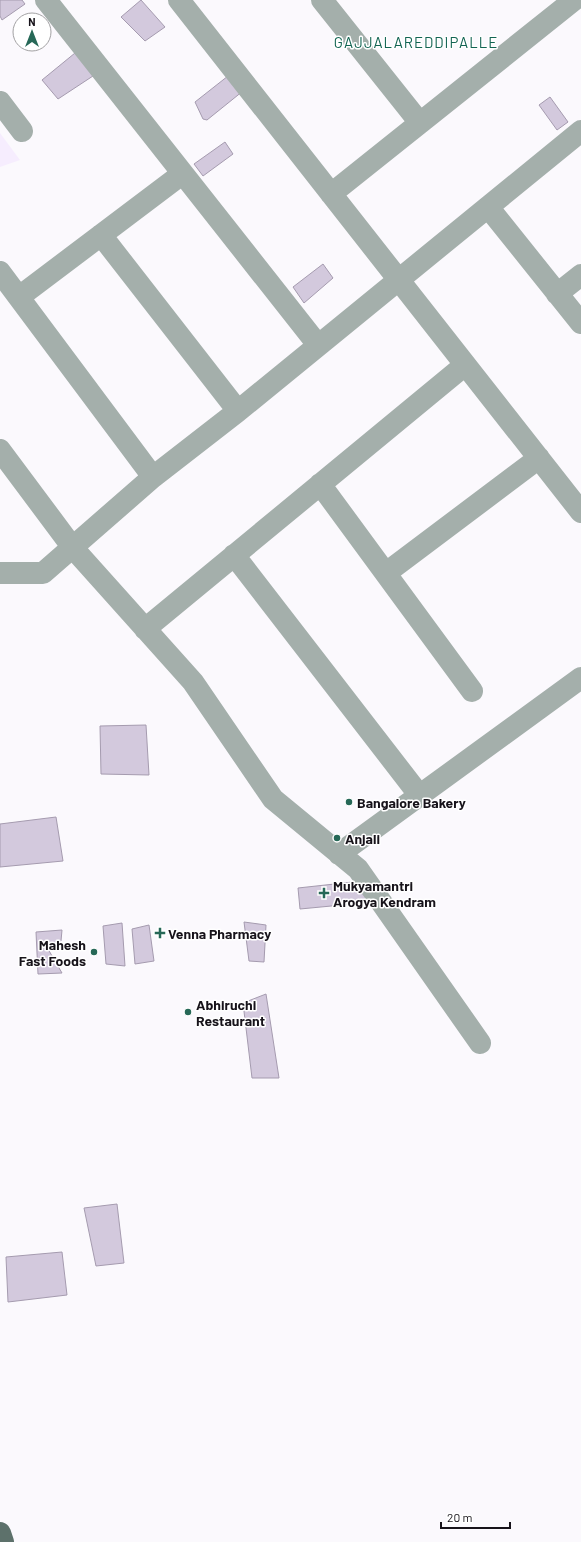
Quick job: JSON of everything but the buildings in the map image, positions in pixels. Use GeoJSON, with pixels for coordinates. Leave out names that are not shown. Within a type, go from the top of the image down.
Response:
{"type":"FeatureCollection","features":[{"type":"Feature","properties":{"kind":"main road"},"geometry":{"type":"LineString","coordinates":[[0,1533],[3,1542]]}},
{"type":"Feature","properties":{"kind":"street"},"geometry":{"type":"LineString","coordinates":[[46,0],[318,345]]}},
{"type":"Feature","properties":{"kind":"street"},"geometry":{"type":"LineString","coordinates":[[179,0],[581,512]]}},
{"type":"Feature","properties":{"kind":"street"},"geometry":{"type":"LineString","coordinates":[[322,0],[420,123]]}},
{"type":"Feature","properties":{"kind":"street"},"geometry":{"type":"LineString","coordinates":[[331,194],[574,0]]}},
{"type":"Feature","properties":{"kind":"street"},"geometry":{"type":"LineString","coordinates":[[0,102],[22,131]]}},
{"type":"Feature","properties":{"kind":"street"},"geometry":{"type":"LineString","coordinates":[[0,573],[44,573],[153,477],[238,411],[581,131]]}},
{"type":"Feature","properties":{"kind":"street"},"geometry":{"type":"LineString","coordinates":[[19,297],[182,174]]}},
{"type":"Feature","properties":{"kind":"street"},"geometry":{"type":"LineString","coordinates":[[488,207],[581,323]]}},
{"type":"Feature","properties":{"kind":"street"},"geometry":{"type":"LineString","coordinates":[[101,235],[238,411]]}},
{"type":"Feature","properties":{"kind":"street"},"geometry":{"type":"LineString","coordinates":[[0,272],[153,477]]}},
{"type":"Feature","properties":{"kind":"street"},"geometry":{"type":"LineString","coordinates":[[557,294],[581,275]]}},
{"type":"Feature","properties":{"kind":"street"},"geometry":{"type":"LineString","coordinates":[[145,629],[465,365]]}},
{"type":"Feature","properties":{"kind":"street"},"geometry":{"type":"LineString","coordinates":[[0,450],[73,548],[193,682],[273,799],[358,869],[480,1043]]}},
{"type":"Feature","properties":{"kind":"street"},"geometry":{"type":"LineString","coordinates":[[386,573],[538,458]]}},
{"type":"Feature","properties":{"kind":"street"},"geometry":{"type":"LineString","coordinates":[[320,484],[472,691]]}},
{"type":"Feature","properties":{"kind":"street"},"geometry":{"type":"LineString","coordinates":[[234,555],[420,796]]}},
{"type":"Feature","properties":{"kind":"street"},"geometry":{"type":"LineString","coordinates":[[339,854],[581,678]]}},
{"type":"Feature","properties":{"kind":"shaded area"},"geometry":{"type":"Polygon","coordinates":[[[0,133],[20,160],[0,167],[0,133]]]}},
{"type":"Feature","properties":{"kind":"place","name":"Bangalore Bakery"},"geometry":{"type":"Point","coordinates":[349,802]}},
{"type":"Feature","properties":{"kind":"place","name":"Anjali"},"geometry":{"type":"Point","coordinates":[337,838]}},
{"type":"Feature","properties":{"kind":"place","name":"Mukyamantri Arogya Kendram"},"geometry":{"type":"Point","coordinates":[324,893]}},
{"type":"Feature","properties":{"kind":"place","name":"Venna Pharmacy"},"geometry":{"type":"Point","coordinates":[160,933]}},
{"type":"Feature","properties":{"kind":"place","name":"Mahesh Fast Foods"},"geometry":{"type":"Point","coordinates":[94,952]}},
{"type":"Feature","properties":{"kind":"place","name":"Abhiruchi Restaurant"},"geometry":{"type":"Point","coordinates":[188,1012]}},
{"type":"Feature","properties":{"kind":"district","name":"GAJJALAREDDIPALLE"},"geometry":{"type":"Point","coordinates":[416,42]}}]}
